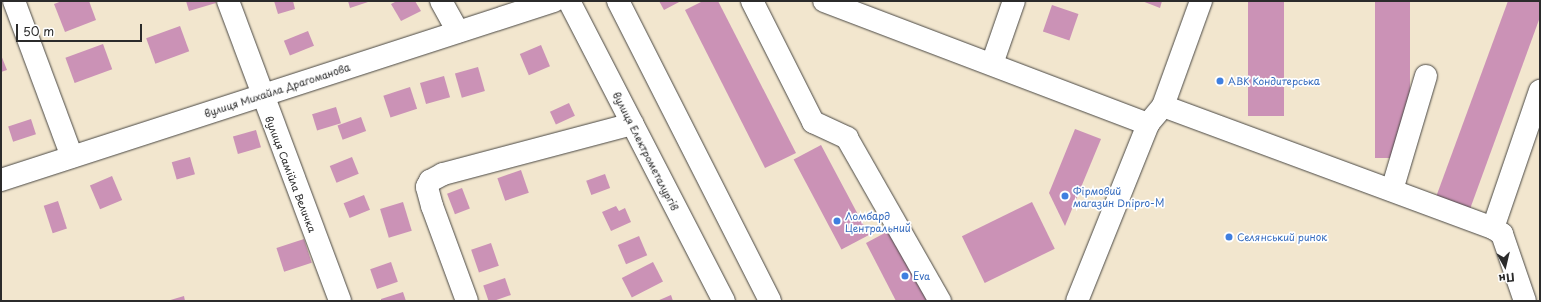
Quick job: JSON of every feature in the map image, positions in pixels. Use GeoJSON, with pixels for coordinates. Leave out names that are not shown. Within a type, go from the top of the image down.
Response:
{"type":"FeatureCollection","features":[{"type":"Feature","properties":{"kind":"street"},"geometry":{"type":"LineString","coordinates":[[14,1],[72,157]]}},
{"type":"Feature","properties":{"kind":"street","name":"вулиця Самійла Величка"},"geometry":{"type":"LineString","coordinates":[[228,1],[340,301]]}},
{"type":"Feature","properties":{"kind":"street"},"geometry":{"type":"LineString","coordinates":[[441,1],[458,32]]}},
{"type":"Feature","properties":{"kind":"street","name":"вулиця Михайла Драгоманова"},"geometry":{"type":"LineString","coordinates":[[1,180],[554,1]]}},
{"type":"Feature","properties":{"kind":"street","name":"вулиця Електрометалургів"},"geometry":{"type":"LineString","coordinates":[[568,1],[724,301]]}},
{"type":"Feature","properties":{"kind":"street"},"geometry":{"type":"LineString","coordinates":[[618,1],[770,301]]}},
{"type":"Feature","properties":{"kind":"street"},"geometry":{"type":"LineString","coordinates":[[752,1],[813,122],[847,138],[940,301]]}},
{"type":"Feature","properties":{"kind":"street"},"geometry":{"type":"LineString","coordinates":[[824,1],[1148,124]]}},
{"type":"Feature","properties":{"kind":"street"},"geometry":{"type":"LineString","coordinates":[[992,64],[1014,1]]}},
{"type":"Feature","properties":{"kind":"street"},"geometry":{"type":"LineString","coordinates":[[1076,301],[1148,124],[1163,106],[1201,1]]}},
{"type":"Feature","properties":{"kind":"street"},"geometry":{"type":"LineString","coordinates":[[1392,190],[1426,76]]}},
{"type":"Feature","properties":{"kind":"street"},"geometry":{"type":"LineString","coordinates":[[1493,228],[1540,90]]}},
{"type":"Feature","properties":{"kind":"street"},"geometry":{"type":"LineString","coordinates":[[1163,106],[1493,228],[1502,234],[1525,301]]}},
{"type":"Feature","properties":{"kind":"street"},"geometry":{"type":"LineString","coordinates":[[467,301],[432,206],[427,187],[430,181],[443,174],[632,124]]}},
{"type":"Feature","properties":{"kind":"building"},"geometry":{"type":"Polygon","coordinates":[[[62,1],[89,1],[96,20],[65,32],[54,4],[62,1]]]}},
{"type":"Feature","properties":{"kind":"building"},"geometry":{"type":"Polygon","coordinates":[[[186,1],[215,1],[216,3],[189,11],[186,1]]]}},
{"type":"Feature","properties":{"kind":"building"},"geometry":{"type":"Polygon","coordinates":[[[274,1],[293,1],[295,9],[278,14],[274,1]]]}},
{"type":"Feature","properties":{"kind":"building"},"geometry":{"type":"Polygon","coordinates":[[[348,1],[371,1],[350,8],[348,1]]]}},
{"type":"Feature","properties":{"kind":"building"},"geometry":{"type":"Polygon","coordinates":[[[397,1],[415,1],[421,11],[401,21],[391,4],[397,1]]]}},
{"type":"Feature","properties":{"kind":"building"},"geometry":{"type":"Polygon","coordinates":[[[659,1],[681,1],[664,10],[659,1]]]}},
{"type":"Feature","properties":{"kind":"building"},"geometry":{"type":"Polygon","coordinates":[[[703,1],[718,1],[796,153],[765,168],[685,10],[703,1]]]}},
{"type":"Feature","properties":{"kind":"building"},"geometry":{"type":"Polygon","coordinates":[[[1142,1],[1162,1],[1160,8],[1142,1]]]}},
{"type":"Feature","properties":{"kind":"building"},"geometry":{"type":"Polygon","coordinates":[[[1248,1],[1284,1],[1284,116],[1248,116],[1248,1]]]}},
{"type":"Feature","properties":{"kind":"building"},"geometry":{"type":"Polygon","coordinates":[[[1375,1],[1410,1],[1410,158],[1375,158],[1375,1]]]}},
{"type":"Feature","properties":{"kind":"building"},"geometry":{"type":"Polygon","coordinates":[[[1508,1],[1540,1],[1540,17],[1470,209],[1436,197],[1508,1]]]}},
{"type":"Feature","properties":{"kind":"building"},"geometry":{"type":"Polygon","coordinates":[[[1052,5],[1078,14],[1069,41],[1043,31],[1052,5]]]}},
{"type":"Feature","properties":{"kind":"building"},"geometry":{"type":"Polygon","coordinates":[[[180,26],[189,51],[155,64],[146,38],[180,26]]]}},
{"type":"Feature","properties":{"kind":"building"},"geometry":{"type":"Polygon","coordinates":[[[308,31],[314,46],[290,56],[284,41],[308,31]]]}},
{"type":"Feature","properties":{"kind":"building"},"geometry":{"type":"Polygon","coordinates":[[[103,44],[112,69],[75,83],[65,58],[103,44]]]}},
{"type":"Feature","properties":{"kind":"building"},"geometry":{"type":"Polygon","coordinates":[[[541,45],[550,66],[529,75],[520,54],[541,45]]]}},
{"type":"Feature","properties":{"kind":"building"},"geometry":{"type":"Polygon","coordinates":[[[1,55],[7,70],[1,72],[1,55]]]}},
{"type":"Feature","properties":{"kind":"building"},"geometry":{"type":"Polygon","coordinates":[[[478,67],[485,91],[462,98],[455,74],[478,67]]]}},
{"type":"Feature","properties":{"kind":"building"},"geometry":{"type":"Polygon","coordinates":[[[444,76],[450,97],[426,104],[420,83],[444,76]]]}},
{"type":"Feature","properties":{"kind":"building"},"geometry":{"type":"Polygon","coordinates":[[[410,87],[417,109],[390,118],[383,96],[410,87]]]}},
{"type":"Feature","properties":{"kind":"building"},"geometry":{"type":"Polygon","coordinates":[[[569,103],[575,116],[556,125],[550,112],[569,103]]]}},
{"type":"Feature","properties":{"kind":"building"},"geometry":{"type":"Polygon","coordinates":[[[336,107],[341,123],[317,131],[312,114],[336,107]]]}},
{"type":"Feature","properties":{"kind":"building"},"geometry":{"type":"Polygon","coordinates":[[[361,117],[366,131],[343,140],[338,126],[361,117]]]}},
{"type":"Feature","properties":{"kind":"building"},"geometry":{"type":"Polygon","coordinates":[[[31,119],[36,134],[13,142],[8,126],[31,119]]]}},
{"type":"Feature","properties":{"kind":"building"},"geometry":{"type":"Polygon","coordinates":[[[1075,129],[1101,139],[1065,226],[1049,193],[1075,129]]]}},
{"type":"Feature","properties":{"kind":"building"},"geometry":{"type":"Polygon","coordinates":[[[256,130],[261,147],[238,154],[233,137],[256,130]]]}},
{"type":"Feature","properties":{"kind":"building"},"geometry":{"type":"Polygon","coordinates":[[[821,145],[869,235],[842,250],[794,160],[821,145]]]}},
{"type":"Feature","properties":{"kind":"building"},"geometry":{"type":"Polygon","coordinates":[[[190,157],[195,174],[177,180],[172,162],[190,157]]]}},
{"type":"Feature","properties":{"kind":"building"},"geometry":{"type":"Polygon","coordinates":[[[352,157],[359,174],[336,183],[330,166],[352,157]]]}},
{"type":"Feature","properties":{"kind":"building"},"geometry":{"type":"Polygon","coordinates":[[[521,170],[529,193],[505,201],[497,178],[521,170]]]}},
{"type":"Feature","properties":{"kind":"building"},"geometry":{"type":"Polygon","coordinates":[[[605,174],[610,188],[591,195],[586,181],[605,174]]]}},
{"type":"Feature","properties":{"kind":"building"},"geometry":{"type":"Polygon","coordinates":[[[112,176],[122,200],[100,209],[90,185],[112,176]]]}},
{"type":"Feature","properties":{"kind":"building"},"geometry":{"type":"Polygon","coordinates":[[[462,188],[470,209],[455,214],[447,194],[462,188]]]}},
{"type":"Feature","properties":{"kind":"building"},"geometry":{"type":"Polygon","coordinates":[[[364,195],[370,210],[350,218],[344,203],[364,195]]]}},
{"type":"Feature","properties":{"kind":"building"},"geometry":{"type":"Polygon","coordinates":[[[58,201],[67,229],[53,233],[44,206],[58,201]]]}},
{"type":"Feature","properties":{"kind":"building"},"geometry":{"type":"Polygon","coordinates":[[[403,202],[412,231],[389,238],[380,209],[403,202]]]}},
{"type":"Feature","properties":{"kind":"building"},"geometry":{"type":"Polygon","coordinates":[[[1032,202],[1055,249],[985,283],[962,236],[1032,202]]]}},
{"type":"Feature","properties":{"kind":"building"},"geometry":{"type":"Polygon","coordinates":[[[616,206],[619,211],[625,208],[631,222],[611,231],[602,212],[616,206]]]}},
{"type":"Feature","properties":{"kind":"building"},"geometry":{"type":"Polygon","coordinates":[[[896,227],[934,301],[896,301],[866,243],[896,227]]]}},
{"type":"Feature","properties":{"kind":"building"},"geometry":{"type":"Polygon","coordinates":[[[639,236],[647,255],[626,264],[618,245],[639,236]]]}},
{"type":"Feature","properties":{"kind":"building"},"geometry":{"type":"Polygon","coordinates":[[[304,239],[312,263],[284,272],[276,248],[304,239]]]}},
{"type":"Feature","properties":{"kind":"building"},"geometry":{"type":"Polygon","coordinates":[[[491,243],[499,266],[479,273],[471,250],[491,243]]]}},
{"type":"Feature","properties":{"kind":"building"},"geometry":{"type":"Polygon","coordinates":[[[391,262],[398,282],[377,289],[370,269],[391,262]]]}},
{"type":"Feature","properties":{"kind":"building"},"geometry":{"type":"Polygon","coordinates":[[[653,262],[663,282],[632,297],[622,278],[653,262]]]}},
{"type":"Feature","properties":{"kind":"building"},"geometry":{"type":"Polygon","coordinates":[[[505,278],[511,295],[493,301],[489,301],[483,285],[505,278]]]}},
{"type":"Feature","properties":{"kind":"building"},"geometry":{"type":"Polygon","coordinates":[[[403,292],[406,301],[381,301],[381,299],[403,292]]]}},
{"type":"Feature","properties":{"kind":"building"},"geometry":{"type":"Polygon","coordinates":[[[671,295],[673,301],[657,301],[671,295]]]}},
{"type":"Feature","properties":{"kind":"building"},"geometry":{"type":"Polygon","coordinates":[[[184,296],[185,301],[167,301],[184,296]]]}},
{"type":"Feature","properties":{"kind":"place","name":"АВК Кондитерська"},"geometry":{"type":"Point","coordinates":[1220,81]}},
{"type":"Feature","properties":{"kind":"place","name":"Фірмовий магазин Dnipro-M"},"geometry":{"type":"Point","coordinates":[1065,196]}},
{"type":"Feature","properties":{"kind":"place","name":"Ломбард Центральний"},"geometry":{"type":"Point","coordinates":[837,221]}},
{"type":"Feature","properties":{"kind":"place","name":"Селянський ринок"},"geometry":{"type":"Point","coordinates":[1229,237]}},
{"type":"Feature","properties":{"kind":"place","name":"Eva"},"geometry":{"type":"Point","coordinates":[905,276]}}]}
